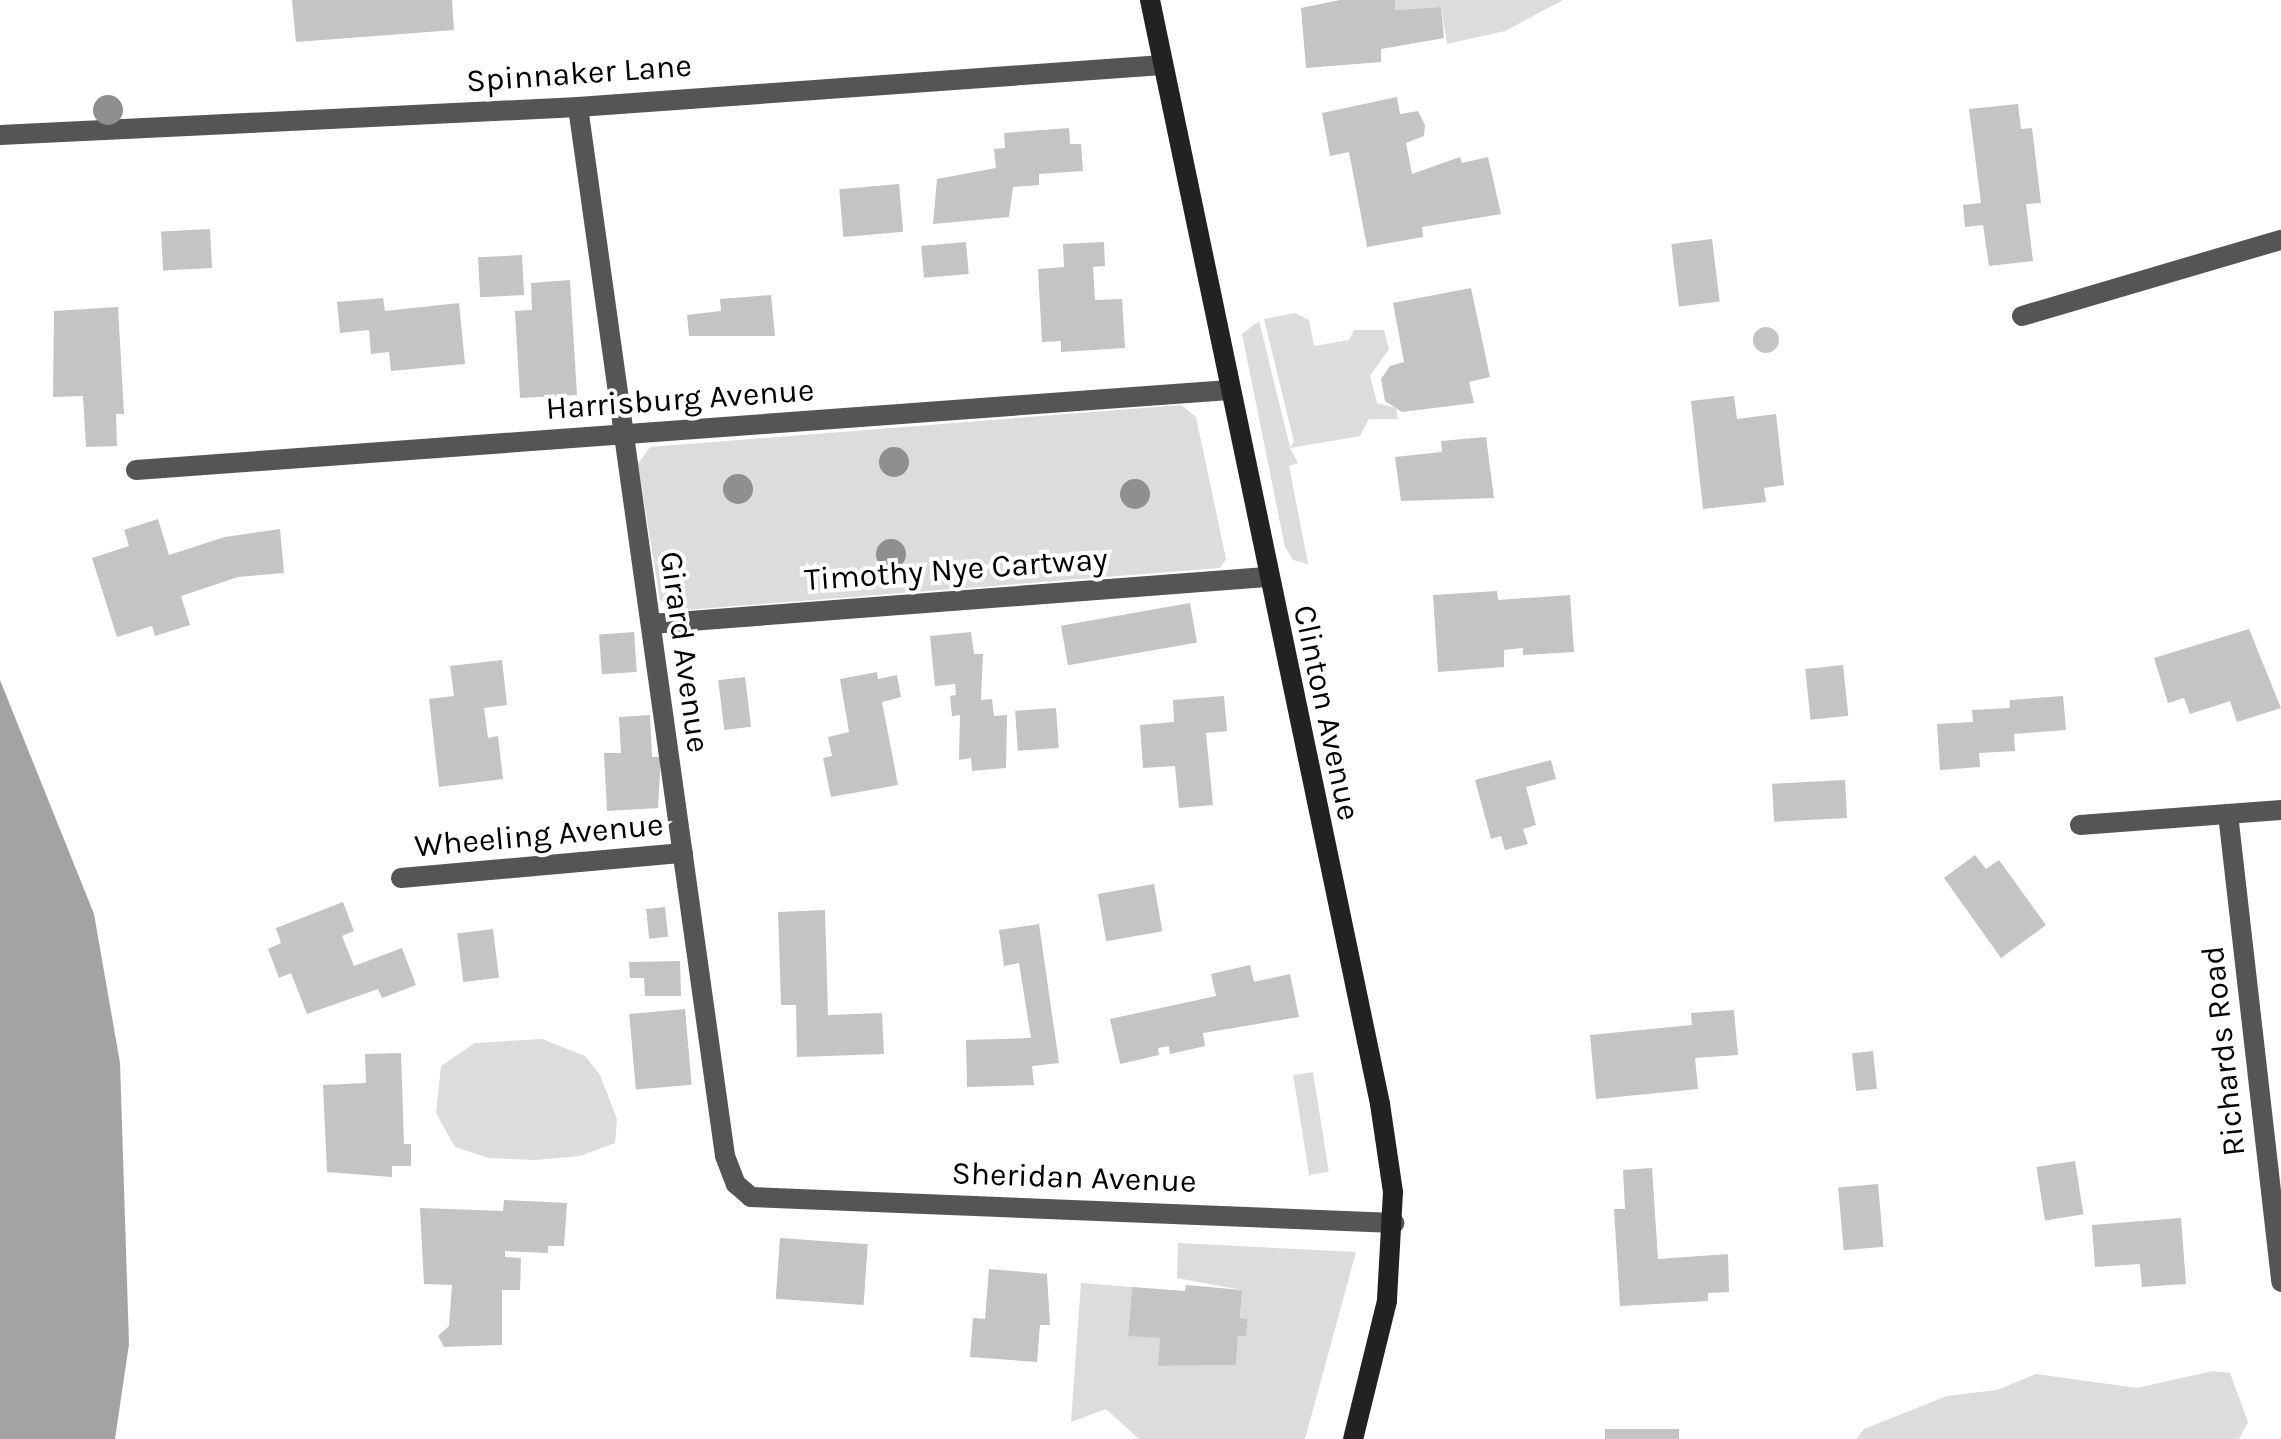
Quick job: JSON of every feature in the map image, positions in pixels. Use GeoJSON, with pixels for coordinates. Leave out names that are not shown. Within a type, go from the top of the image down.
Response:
{"type":"FeatureCollection","features":[{"type":"Feature","properties":{"kind":"street","name":"Clinton Avenue"},"geometry":{"type":"LineString","coordinates":[[1150,0],[1266,577],[1380,1104],[1394,1223],[1387,1301],[1353,1439]]}},
{"type":"Feature","properties":{"kind":"street","name":"Spinnaker Lane"},"geometry":{"type":"LineString","coordinates":[[0,135],[578,107],[1162,65]]}},
{"type":"Feature","properties":{"kind":"street","name":"Girard Avenue"},"geometry":{"type":"LineString","coordinates":[[578,107],[725,1156],[736,1184],[751,1197]]}},
{"type":"Feature","properties":{"kind":"street"},"geometry":{"type":"LineString","coordinates":[[2022,316],[2281,240]]}},
{"type":"Feature","properties":{"kind":"street","name":"Harrisburg Avenue"},"geometry":{"type":"LineString","coordinates":[[136,470],[1229,390]]}},
{"type":"Feature","properties":{"kind":"street","name":"Timothy Nye Cartway"},"geometry":{"type":"LineString","coordinates":[[650,624],[1266,577]]}},
{"type":"Feature","properties":{"kind":"street"},"geometry":{"type":"LineString","coordinates":[[2080,825],[2281,810]]}},
{"type":"Feature","properties":{"kind":"street","name":"Richards Road"},"geometry":{"type":"LineString","coordinates":[[2228,814],[2281,1282]]}},
{"type":"Feature","properties":{"kind":"street","name":"Wheeling Avenue"},"geometry":{"type":"LineString","coordinates":[[401,878],[683,853]]}},
{"type":"Feature","properties":{"kind":"street","name":"Sheridan Avenue"},"geometry":{"type":"LineString","coordinates":[[751,1197],[1394,1223]]}},
{"type":"Feature","properties":{"kind":"shaded area"},"geometry":{"type":"Polygon","coordinates":[[[1395,0],[1563,0],[1505,31],[1447,44],[1441,7],[1395,10],[1395,0]]]}},
{"type":"Feature","properties":{"kind":"shaded area"},"geometry":{"type":"Polygon","coordinates":[[[1295,313],[1309,320],[1314,346],[1349,340],[1354,330],[1384,330],[1389,349],[1370,376],[1377,403],[1396,408],[1398,419],[1369,419],[1360,436],[1290,448],[1298,463],[1289,466],[1308,564],[1293,560],[1285,547],[1242,334],[1259,321],[1290,447],[1294,442],[1264,319],[1295,313]]]}},
{"type":"Feature","properties":{"kind":"shaded area"},"geometry":{"type":"Polygon","coordinates":[[[1181,405],[1196,417],[1226,559],[1220,568],[673,611],[660,600],[638,464],[650,447],[1181,405]]]}},
{"type":"Feature","properties":{"kind":"shaded area"},"geometry":{"type":"Polygon","coordinates":[[[0,680],[94,914],[120,1063],[129,1344],[115,1439],[0,1439],[0,680]]]}},
{"type":"Feature","properties":{"kind":"shaded area"},"geometry":{"type":"Polygon","coordinates":[[[542,1039],[585,1056],[600,1075],[617,1119],[615,1143],[580,1156],[535,1160],[489,1158],[455,1147],[436,1113],[441,1066],[475,1043],[542,1039]]]}},
{"type":"Feature","properties":{"kind":"shaded area"},"geometry":{"type":"Polygon","coordinates":[[[1313,1072],[1329,1172],[1309,1175],[1293,1075],[1313,1072]]]}},
{"type":"Feature","properties":{"kind":"shaded area"},"geometry":{"type":"Polygon","coordinates":[[[1178,1243],[1356,1252],[1305,1439],[1139,1439],[1106,1409],[1071,1422],[1081,1283],[1132,1287],[1128,1335],[1160,1338],[1159,1366],[1236,1365],[1238,1336],[1246,1336],[1248,1319],[1240,1318],[1242,1290],[1177,1278],[1178,1243]]]}},
{"type":"Feature","properties":{"kind":"shaded area"},"geometry":{"type":"Polygon","coordinates":[[[2213,1371],[2230,1373],[2248,1422],[2239,1439],[1856,1439],[1864,1429],[1947,1396],[1997,1390],[2036,1374],[2137,1388],[2213,1371]]]}},
{"type":"Feature","properties":{"kind":"building"},"geometry":{"type":"Polygon","coordinates":[[[292,0],[452,0],[454,30],[296,42],[292,0]]]}},
{"type":"Feature","properties":{"kind":"building"},"geometry":{"type":"Polygon","coordinates":[[[1340,0],[1395,0],[1395,10],[1441,7],[1444,38],[1381,49],[1381,62],[1306,68],[1301,8],[1340,0]]]}},
{"type":"Feature","properties":{"kind":"building"},"geometry":{"type":"Polygon","coordinates":[[[1397,97],[1400,114],[1418,111],[1425,125],[1424,136],[1406,143],[1412,174],[1460,157],[1462,163],[1488,157],[1501,214],[1422,227],[1423,237],[1367,247],[1349,152],[1330,156],[1322,113],[1397,97]]]}},
{"type":"Feature","properties":{"kind":"building"},"geometry":{"type":"Polygon","coordinates":[[[2018,104],[2021,129],[2032,128],[2041,203],[2026,204],[2033,261],[1989,266],[1983,225],[1965,227],[1963,205],[1981,203],[1969,109],[2018,104]]]}},
{"type":"Feature","properties":{"kind":"building"},"geometry":{"type":"Polygon","coordinates":[[[1069,128],[1070,144],[1081,144],[1083,171],[1039,174],[1039,185],[1013,187],[1009,217],[933,224],[937,179],[996,168],[994,149],[1005,148],[1004,133],[1069,128]]]}},
{"type":"Feature","properties":{"kind":"building"},"geometry":{"type":"Polygon","coordinates":[[[899,184],[903,232],[843,237],[839,189],[899,184]]]}},
{"type":"Feature","properties":{"kind":"building"},"geometry":{"type":"Polygon","coordinates":[[[210,229],[212,268],[163,271],[161,232],[210,229]]]}},
{"type":"Feature","properties":{"kind":"building"},"geometry":{"type":"Polygon","coordinates":[[[1712,239],[1720,302],[1679,307],[1671,244],[1712,239]]]}},
{"type":"Feature","properties":{"kind":"building"},"geometry":{"type":"Polygon","coordinates":[[[966,242],[969,274],[924,278],[921,246],[966,242]]]}},
{"type":"Feature","properties":{"kind":"building"},"geometry":{"type":"Polygon","coordinates":[[[1104,242],[1105,266],[1093,267],[1095,300],[1122,299],[1125,348],[1061,352],[1061,341],[1042,342],[1038,269],[1064,267],[1063,244],[1104,242]]]}},
{"type":"Feature","properties":{"kind":"building"},"geometry":{"type":"Polygon","coordinates":[[[522,255],[524,295],[480,297],[478,257],[522,255]]]}},
{"type":"Feature","properties":{"kind":"building"},"geometry":{"type":"Polygon","coordinates":[[[570,280],[577,395],[520,398],[515,311],[532,310],[531,283],[570,280]]]}},
{"type":"Feature","properties":{"kind":"building"},"geometry":{"type":"Polygon","coordinates":[[[1471,288],[1490,377],[1469,382],[1474,403],[1402,412],[1385,401],[1381,379],[1390,366],[1404,362],[1393,303],[1471,288]]]}},
{"type":"Feature","properties":{"kind":"building"},"geometry":{"type":"Polygon","coordinates":[[[771,295],[775,336],[689,336],[687,315],[721,311],[720,299],[771,295]]]}},
{"type":"Feature","properties":{"kind":"building"},"geometry":{"type":"Polygon","coordinates":[[[383,298],[385,311],[459,303],[465,364],[391,371],[389,352],[371,354],[369,330],[340,333],[337,302],[383,298]]]}},
{"type":"Feature","properties":{"kind":"building"},"geometry":{"type":"Polygon","coordinates":[[[118,307],[124,414],[116,414],[117,446],[86,447],[83,396],[53,397],[54,311],[118,307]]]}},
{"type":"Feature","properties":{"kind":"building"},"geometry":{"type":"Polygon","coordinates":[[[1766,327],[1775,331],[1779,340],[1775,349],[1766,353],[1757,349],[1753,340],[1757,331],[1766,327]]]}},
{"type":"Feature","properties":{"kind":"building"},"geometry":{"type":"Polygon","coordinates":[[[1734,396],[1737,419],[1776,414],[1784,485],[1764,488],[1766,502],[1703,509],[1691,401],[1734,396]]]}},
{"type":"Feature","properties":{"kind":"building"},"geometry":{"type":"Polygon","coordinates":[[[1486,437],[1494,498],[1401,501],[1395,457],[1442,452],[1441,441],[1486,437]]]}},
{"type":"Feature","properties":{"kind":"building"},"geometry":{"type":"Polygon","coordinates":[[[158,519],[169,555],[225,537],[280,529],[284,573],[238,577],[181,596],[190,625],[155,636],[152,626],[117,637],[92,558],[129,546],[124,530],[158,519]]]}},
{"type":"Feature","properties":{"kind":"building"},"geometry":{"type":"Polygon","coordinates":[[[1497,591],[1498,600],[1570,595],[1574,652],[1523,655],[1523,648],[1504,650],[1504,667],[1438,672],[1433,595],[1497,591]]]}},
{"type":"Feature","properties":{"kind":"building"},"geometry":{"type":"Polygon","coordinates":[[[1190,603],[1197,642],[1068,665],[1061,626],[1190,603]]]}},
{"type":"Feature","properties":{"kind":"building"},"geometry":{"type":"Polygon","coordinates":[[[2249,629],[2281,708],[2237,722],[2230,701],[2190,714],[2184,698],[2168,703],[2154,658],[2249,629]]]}},
{"type":"Feature","properties":{"kind":"building"},"geometry":{"type":"Polygon","coordinates":[[[634,632],[637,672],[602,674],[599,634],[634,632]]]}},
{"type":"Feature","properties":{"kind":"building"},"geometry":{"type":"Polygon","coordinates":[[[971,632],[974,654],[983,654],[981,700],[992,699],[994,716],[1007,715],[1006,768],[972,771],[971,758],[959,760],[960,715],[952,716],[950,696],[956,695],[955,684],[935,686],[930,636],[971,632]]]}},
{"type":"Feature","properties":{"kind":"building"},"geometry":{"type":"Polygon","coordinates":[[[502,660],[507,705],[484,708],[488,738],[498,736],[503,779],[439,787],[429,699],[454,696],[450,666],[502,660]]]}},
{"type":"Feature","properties":{"kind":"building"},"geometry":{"type":"Polygon","coordinates":[[[1843,665],[1848,716],[1811,720],[1805,669],[1843,665]]]}},
{"type":"Feature","properties":{"kind":"building"},"geometry":{"type":"Polygon","coordinates":[[[877,672],[878,679],[897,675],[901,697],[882,702],[898,785],[831,797],[823,758],[832,756],[828,737],[849,732],[840,679],[877,672]]]}},
{"type":"Feature","properties":{"kind":"building"},"geometry":{"type":"Polygon","coordinates":[[[745,677],[751,727],[724,730],[718,680],[745,677]]]}},
{"type":"Feature","properties":{"kind":"building"},"geometry":{"type":"Polygon","coordinates":[[[1224,696],[1227,731],[1206,733],[1213,805],[1179,808],[1175,766],[1143,768],[1140,725],[1174,722],[1173,700],[1224,696]]]}},
{"type":"Feature","properties":{"kind":"building"},"geometry":{"type":"Polygon","coordinates":[[[2063,696],[2066,730],[2014,734],[2015,751],[1979,753],[1980,767],[1940,770],[1937,724],[1973,722],[1972,710],[2010,708],[2010,700],[2063,696]]]}},
{"type":"Feature","properties":{"kind":"building"},"geometry":{"type":"Polygon","coordinates":[[[1056,708],[1059,748],[1018,751],[1015,711],[1056,708]]]}},
{"type":"Feature","properties":{"kind":"building"},"geometry":{"type":"Polygon","coordinates":[[[650,715],[652,757],[661,757],[658,808],[607,811],[604,753],[621,753],[619,717],[650,715]]]}},
{"type":"Feature","properties":{"kind":"building"},"geometry":{"type":"Polygon","coordinates":[[[1551,760],[1556,779],[1526,787],[1536,825],[1523,829],[1528,844],[1505,850],[1501,836],[1491,839],[1475,780],[1551,760]]]}},
{"type":"Feature","properties":{"kind":"building"},"geometry":{"type":"Polygon","coordinates":[[[1845,780],[1847,818],[1774,822],[1772,784],[1845,780]]]}},
{"type":"Feature","properties":{"kind":"building"},"geometry":{"type":"Polygon","coordinates":[[[1975,855],[1986,869],[1999,860],[2046,925],[2001,958],[1944,878],[1975,855]]]}},
{"type":"Feature","properties":{"kind":"building"},"geometry":{"type":"Polygon","coordinates":[[[1154,884],[1162,931],[1106,941],[1098,894],[1154,884]]]}},
{"type":"Feature","properties":{"kind":"building"},"geometry":{"type":"Polygon","coordinates":[[[343,902],[354,931],[342,936],[354,966],[402,948],[416,985],[382,998],[378,989],[307,1014],[291,973],[279,978],[268,949],[281,943],[276,928],[343,902]]]}},
{"type":"Feature","properties":{"kind":"building"},"geometry":{"type":"Polygon","coordinates":[[[665,907],[668,937],[649,939],[646,909],[665,907]]]}},
{"type":"Feature","properties":{"kind":"building"},"geometry":{"type":"Polygon","coordinates":[[[825,910],[828,1015],[882,1013],[884,1054],[797,1057],[796,1005],[781,1005],[778,912],[825,910]]]}},
{"type":"Feature","properties":{"kind":"building"},"geometry":{"type":"Polygon","coordinates":[[[1039,924],[1059,1063],[1032,1066],[1034,1085],[967,1087],[966,1040],[1031,1038],[1019,963],[1004,966],[999,930],[1039,924]]]}},
{"type":"Feature","properties":{"kind":"building"},"geometry":{"type":"Polygon","coordinates":[[[493,929],[499,978],[463,982],[457,933],[493,929]]]}},
{"type":"Feature","properties":{"kind":"building"},"geometry":{"type":"Polygon","coordinates":[[[680,961],[681,996],[645,996],[644,978],[630,978],[629,962],[680,961]]]}},
{"type":"Feature","properties":{"kind":"building"},"geometry":{"type":"Polygon","coordinates":[[[1250,965],[1254,982],[1290,974],[1299,1017],[1203,1033],[1205,1046],[1170,1054],[1169,1046],[1158,1048],[1159,1055],[1120,1064],[1110,1019],[1216,996],[1211,974],[1250,965]]]}},
{"type":"Feature","properties":{"kind":"building"},"geometry":{"type":"Polygon","coordinates":[[[685,1009],[692,1085],[636,1090],[629,1014],[685,1009]]]}},
{"type":"Feature","properties":{"kind":"building"},"geometry":{"type":"Polygon","coordinates":[[[1734,1010],[1738,1055],[1695,1058],[1698,1089],[1596,1099],[1590,1035],[1692,1025],[1691,1013],[1734,1010]]]}},
{"type":"Feature","properties":{"kind":"building"},"geometry":{"type":"Polygon","coordinates":[[[1873,1051],[1877,1089],[1856,1091],[1852,1053],[1873,1051]]]}},
{"type":"Feature","properties":{"kind":"building"},"geometry":{"type":"Polygon","coordinates":[[[401,1053],[404,1144],[411,1144],[411,1166],[392,1166],[392,1177],[327,1172],[323,1085],[366,1083],[365,1054],[401,1053]]]}},
{"type":"Feature","properties":{"kind":"building"},"geometry":{"type":"Polygon","coordinates":[[[2075,1161],[2083,1214],[2045,1220],[2036,1167],[2075,1161]]]}},
{"type":"Feature","properties":{"kind":"building"},"geometry":{"type":"Polygon","coordinates":[[[1652,1168],[1658,1259],[1728,1254],[1729,1292],[1708,1293],[1708,1301],[1620,1306],[1614,1209],[1625,1209],[1623,1170],[1652,1168]]]}},
{"type":"Feature","properties":{"kind":"building"},"geometry":{"type":"Polygon","coordinates":[[[1878,1184],[1883,1247],[1844,1250],[1838,1187],[1878,1184]]]}},
{"type":"Feature","properties":{"kind":"building"},"geometry":{"type":"Polygon","coordinates":[[[504,1200],[567,1203],[564,1246],[548,1246],[548,1253],[505,1251],[505,1257],[521,1258],[520,1290],[502,1290],[502,1345],[444,1347],[438,1336],[449,1326],[452,1285],[424,1284],[420,1208],[503,1211],[504,1200]]]}},
{"type":"Feature","properties":{"kind":"building"},"geometry":{"type":"Polygon","coordinates":[[[2181,1218],[2186,1284],[2142,1287],[2140,1264],[2095,1267],[2092,1225],[2181,1218]]]}},
{"type":"Feature","properties":{"kind":"building"},"geometry":{"type":"Polygon","coordinates":[[[780,1238],[868,1244],[864,1305],[776,1299],[780,1238]]]}},
{"type":"Feature","properties":{"kind":"building"},"geometry":{"type":"Polygon","coordinates":[[[989,1269],[1047,1274],[1050,1325],[1040,1325],[1037,1362],[970,1357],[973,1318],[985,1319],[989,1269]]]}},
{"type":"Feature","properties":{"kind":"building"},"geometry":{"type":"Polygon","coordinates":[[[1186,1285],[1242,1290],[1240,1318],[1248,1319],[1246,1336],[1238,1336],[1236,1365],[1158,1366],[1160,1338],[1128,1336],[1132,1287],[1185,1291],[1186,1285]]]}},
{"type":"Feature","properties":{"kind":"building"},"geometry":{"type":"Polygon","coordinates":[[[1605,1429],[1679,1429],[1679,1439],[1605,1439],[1605,1429]]]}}]}
